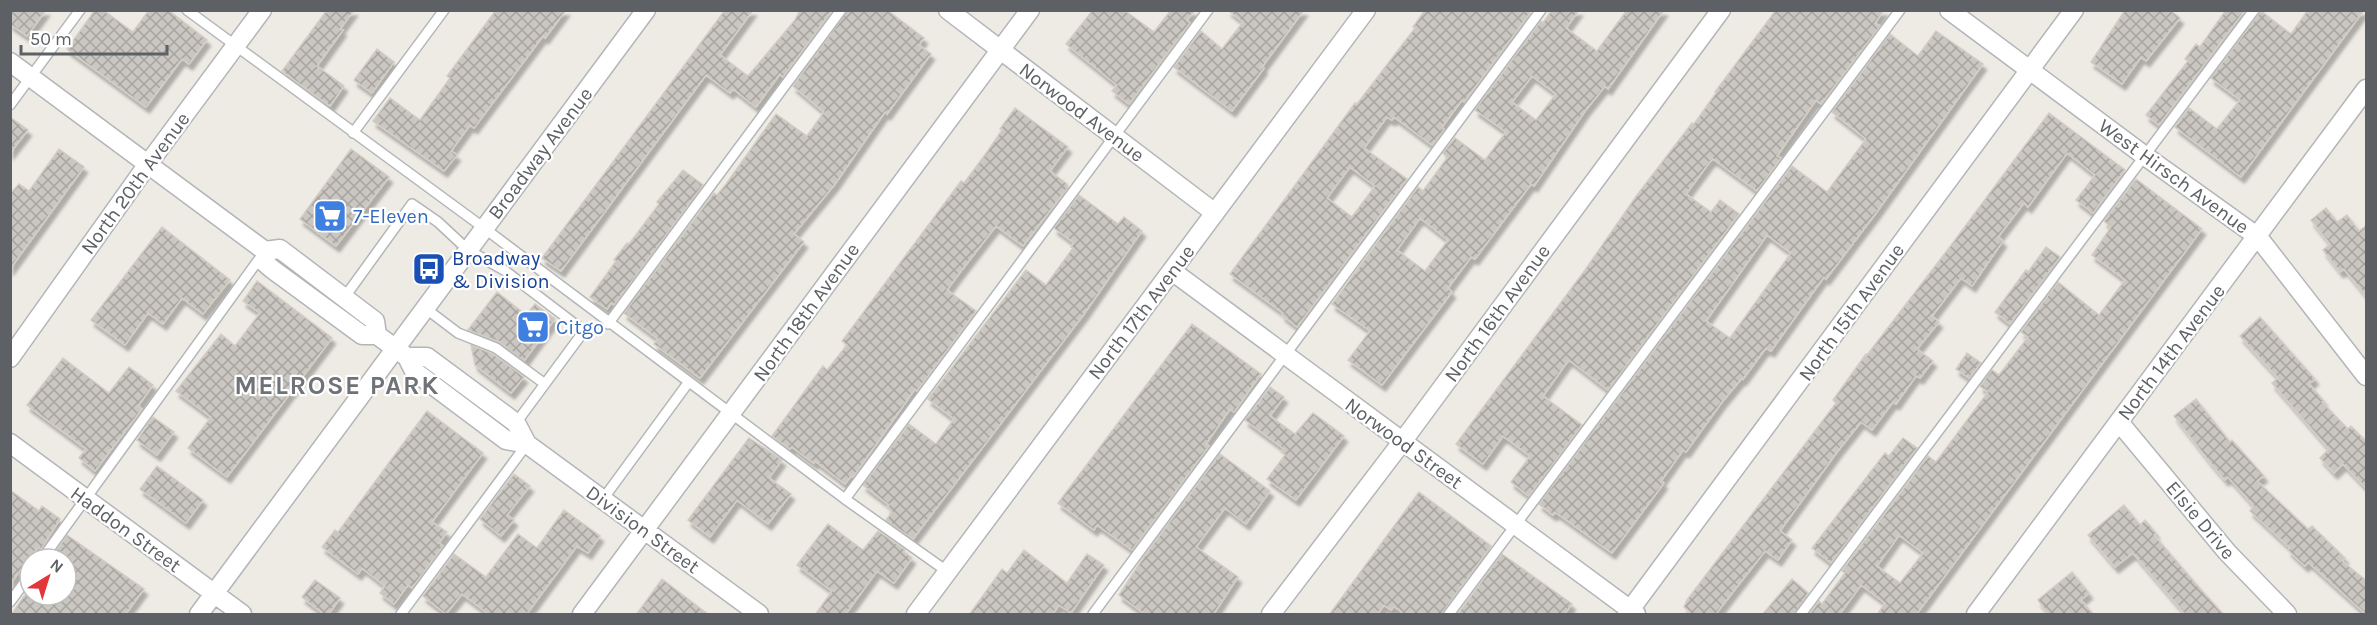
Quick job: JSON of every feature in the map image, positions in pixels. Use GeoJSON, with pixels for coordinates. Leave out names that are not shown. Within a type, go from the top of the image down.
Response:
{"type":"FeatureCollection","features":[{"type":"Feature","properties":{"kind":"street","name":"North 20th Avenue"},"geometry":{"type":"LineString","coordinates":[[10,358],[148,164],[262,10]]}},
{"type":"Feature","properties":{"kind":"street","name":"Broadway Avenue"},"geometry":{"type":"LineString","coordinates":[[199,615],[401,353],[425,308],[646,10]]}},
{"type":"Feature","properties":{"kind":"street","name":"Norwood Avenue"},"geometry":{"type":"LineString","coordinates":[[948,10],[1215,213]]}},
{"type":"Feature","properties":{"kind":"street","name":"North 18th Avenue"},"geometry":{"type":"LineString","coordinates":[[582,615],[1030,10]]}},
{"type":"Feature","properties":{"kind":"street","name":"North 17th Avenue"},"geometry":{"type":"LineString","coordinates":[[916,615],[1366,10]]}},
{"type":"Feature","properties":{"kind":"street","name":"North 16th Avenue"},"geometry":{"type":"LineString","coordinates":[[1271,615],[1402,442],[1721,10]]}},
{"type":"Feature","properties":{"kind":"street","name":"West Hirsch Avenue"},"geometry":{"type":"LineString","coordinates":[[1949,10],[2258,237],[2367,376]]}},
{"type":"Feature","properties":{"kind":"street","name":"North 15th Avenue"},"geometry":{"type":"LineString","coordinates":[[1631,613],[2074,10]]}},
{"type":"Feature","properties":{"kind":"street","name":"Division Street"},"geometry":{"type":"LineString","coordinates":[[10,62],[265,250],[280,249],[375,321],[377,335]]}},
{"type":"Feature","properties":{"kind":"street","name":"North 14th Avenue"},"geometry":{"type":"LineString","coordinates":[[1985,611],[2119,422],[2367,89]]}},
{"type":"Feature","properties":{"kind":"street","name":"Division Street"},"geometry":{"type":"LineString","coordinates":[[265,250],[265,263],[272,269],[362,335],[377,335],[401,353],[414,372],[506,440],[528,444]]}},
{"type":"Feature","properties":{"kind":"street","name":"Norwood Street"},"geometry":{"type":"LineString","coordinates":[[1172,271],[1631,613]]}},
{"type":"Feature","properties":{"kind":"street","name":"Division Street"},"geometry":{"type":"LineString","coordinates":[[401,353],[427,357],[516,423],[528,444],[759,615]]}},
{"type":"Feature","properties":{"kind":"street","name":"Elsie Drive"},"geometry":{"type":"LineString","coordinates":[[2119,422],[2227,552],[2287,615]]}},
{"type":"Feature","properties":{"kind":"street","name":"Haddon Street"},"geometry":{"type":"LineString","coordinates":[[10,443],[242,615]]}},
{"type":"Feature","properties":{"kind":"lane"},"geometry":{"type":"LineString","coordinates":[[10,105],[80,10]]}},
{"type":"Feature","properties":{"kind":"lane"},"geometry":{"type":"LineString","coordinates":[[187,10],[484,228],[608,324],[948,572]]}},
{"type":"Feature","properties":{"kind":"lane"},"geometry":{"type":"LineString","coordinates":[[353,133],[444,10]]}},
{"type":"Feature","properties":{"kind":"lane"},"geometry":{"type":"LineString","coordinates":[[608,324],[841,10]]}},
{"type":"Feature","properties":{"kind":"lane"},"geometry":{"type":"LineString","coordinates":[[845,499],[1208,10]]}},
{"type":"Feature","properties":{"kind":"lane"},"geometry":{"type":"LineString","coordinates":[[1093,615],[1541,10]]}},
{"type":"Feature","properties":{"kind":"lane"},"geometry":{"type":"LineString","coordinates":[[1449,615],[1900,10]]}},
{"type":"Feature","properties":{"kind":"lane"},"geometry":{"type":"LineString","coordinates":[[1801,615],[2254,10]]}},
{"type":"Feature","properties":{"kind":"lane"},"geometry":{"type":"LineString","coordinates":[[345,298],[412,204],[438,222],[468,250],[504,270],[584,331],[516,423]]}},
{"type":"Feature","properties":{"kind":"lane"},"geometry":{"type":"LineString","coordinates":[[51,547],[265,250]]}},
{"type":"Feature","properties":{"kind":"lane"},"geometry":{"type":"LineString","coordinates":[[425,308],[458,333],[496,348],[545,384]]}},
{"type":"Feature","properties":{"kind":"lane"},"geometry":{"type":"LineString","coordinates":[[603,500],[688,382]]}},
{"type":"Feature","properties":{"kind":"lane"},"geometry":{"type":"LineString","coordinates":[[402,615],[528,444]]}},
{"type":"Feature","properties":{"kind":"building"},"geometry":{"type":"Polygon","coordinates":[[[10,10],[46,10],[27,36],[10,24],[10,10]]]}},
{"type":"Feature","properties":{"kind":"building"},"geometry":{"type":"Polygon","coordinates":[[[95,10],[103,10],[133,32],[149,10],[168,10],[207,40],[189,64],[182,59],[146,107],[67,49],[95,10]]]}},
{"type":"Feature","properties":{"kind":"building"},"geometry":{"type":"Polygon","coordinates":[[[327,10],[354,10],[340,29],[343,30],[317,66],[344,86],[330,106],[282,71],[327,10]]]}},
{"type":"Feature","properties":{"kind":"building"},"geometry":{"type":"Polygon","coordinates":[[[496,10],[566,10],[545,38],[543,36],[474,128],[470,125],[451,151],[457,155],[444,171],[373,121],[390,98],[420,120],[450,78],[447,76],[496,10]]]}},
{"type":"Feature","properties":{"kind":"building"},"geometry":{"type":"Polygon","coordinates":[[[725,10],[753,10],[720,55],[748,76],[795,20],[800,10],[832,10],[783,77],[780,74],[756,107],[733,89],[730,93],[706,75],[561,271],[542,258],[725,10]]]}},
{"type":"Feature","properties":{"kind":"building"},"geometry":{"type":"Polygon","coordinates":[[[848,10],[887,10],[924,38],[919,45],[931,54],[887,114],[885,112],[835,184],[794,234],[804,242],[700,378],[654,344],[658,339],[624,313],[714,193],[717,195],[726,184],[776,114],[807,136],[824,112],[793,86],[848,10]]]}},
{"type":"Feature","properties":{"kind":"building"},"geometry":{"type":"Polygon","coordinates":[[[1093,10],[1124,10],[1154,32],[1171,10],[1195,10],[1187,20],[1190,23],[1129,104],[1112,91],[1117,85],[1066,44],[1093,10]]]}},
{"type":"Feature","properties":{"kind":"building"},"geometry":{"type":"Polygon","coordinates":[[[1228,10],[1304,10],[1232,111],[1174,67],[1201,31],[1222,49],[1243,22],[1228,10]]]}},
{"type":"Feature","properties":{"kind":"building"},"geometry":{"type":"Polygon","coordinates":[[[1425,10],[1527,10],[1530,13],[1464,102],[1462,100],[1432,145],[1394,117],[1392,120],[1387,117],[1364,148],[1407,179],[1297,327],[1282,315],[1283,313],[1230,274],[1355,103],[1357,104],[1415,28],[1413,27],[1425,10]],[[1350,167],[1327,198],[1352,217],[1375,186],[1350,167]]]}},
{"type":"Feature","properties":{"kind":"building"},"geometry":{"type":"Polygon","coordinates":[[[1552,10],[1579,10],[1566,28],[1597,51],[1627,10],[1664,10],[1608,89],[1605,86],[1585,111],[1534,186],[1531,184],[1475,259],[1471,257],[1448,288],[1452,292],[1382,385],[1348,360],[1370,331],[1332,304],[1418,187],[1423,191],[1447,158],[1443,153],[1455,138],[1485,160],[1506,132],[1475,110],[1541,21],[1543,23],[1552,10]],[[1532,76],[1512,102],[1536,120],[1556,94],[1532,76]],[[1420,218],[1397,250],[1425,271],[1448,240],[1420,218]]]}},
{"type":"Feature","properties":{"kind":"building"},"geometry":{"type":"Polygon","coordinates":[[[1776,10],[1884,10],[1875,23],[1880,26],[1821,104],[1816,100],[1777,156],[1781,158],[1757,191],[1713,159],[1686,194],[1711,212],[1720,200],[1739,214],[1608,390],[1569,360],[1565,365],[1543,396],[1582,425],[1529,496],[1511,482],[1530,456],[1503,436],[1483,464],[1456,444],[1585,270],[1637,195],[1692,123],[1694,124],[1776,10]]]}},
{"type":"Feature","properties":{"kind":"building"},"geometry":{"type":"Polygon","coordinates":[[[2125,10],[2170,10],[2180,18],[2146,61],[2141,57],[2122,84],[2091,62],[2125,10]]]}},
{"type":"Feature","properties":{"kind":"building"},"geometry":{"type":"Polygon","coordinates":[[[2226,10],[2245,10],[2159,125],[2146,115],[2188,61],[2185,59],[2196,44],[2200,47],[2226,10]]]}},
{"type":"Feature","properties":{"kind":"building"},"geometry":{"type":"Polygon","coordinates":[[[2308,10],[2364,10],[2241,177],[2175,127],[2189,108],[2217,129],[2240,100],[2211,78],[2261,11],[2291,34],[2308,10]]]}},
{"type":"Feature","properties":{"kind":"building"},"geometry":{"type":"Polygon","coordinates":[[[1936,31],[1983,64],[1876,213],[1826,279],[1824,277],[1771,351],[1766,348],[1722,402],[1686,452],[1683,450],[1661,481],[1664,483],[1612,553],[1555,512],[1553,515],[1539,504],[1792,166],[1827,192],[1866,139],[1832,112],[1890,34],[1918,56],[1936,31]],[[1767,235],[1706,321],[1730,338],[1791,253],[1767,235]]]}},
{"type":"Feature","properties":{"kind":"building"},"geometry":{"type":"Polygon","coordinates":[[[377,49],[394,62],[372,93],[354,80],[377,49]]]}},
{"type":"Feature","properties":{"kind":"building"},"geometry":{"type":"Polygon","coordinates":[[[1015,108],[1068,147],[1050,171],[1068,187],[1023,246],[996,226],[958,275],[947,290],[976,311],[917,391],[915,389],[853,477],[851,476],[845,484],[815,461],[814,463],[772,436],[823,366],[827,370],[847,345],[842,341],[961,181],[964,183],[1015,108]]]}},
{"type":"Feature","properties":{"kind":"building"},"geometry":{"type":"Polygon","coordinates":[[[2049,113],[2125,170],[2093,213],[2076,200],[2095,175],[2067,153],[2028,207],[2024,203],[1998,237],[2003,241],[1972,286],[1961,278],[1932,316],[1939,322],[1917,349],[1933,361],[1920,378],[1916,376],[1896,404],[1893,402],[1872,430],[1861,422],[1837,452],[1780,531],[1792,540],[1778,560],[1765,551],[1715,615],[1693,615],[1684,607],[1687,600],[1836,403],[1833,400],[1866,354],[1952,244],[2049,113]]]}},
{"type":"Feature","properties":{"kind":"building"},"geometry":{"type":"Polygon","coordinates":[[[10,117],[28,130],[10,153],[10,117]]]}},
{"type":"Feature","properties":{"kind":"building"},"geometry":{"type":"Polygon","coordinates":[[[59,149],[84,167],[10,269],[10,194],[19,184],[29,191],[59,149]]]}},
{"type":"Feature","properties":{"kind":"building"},"geometry":{"type":"Polygon","coordinates":[[[351,149],[389,177],[336,246],[300,219],[351,149]]]}},
{"type":"Feature","properties":{"kind":"building"},"geometry":{"type":"Polygon","coordinates":[[[683,170],[703,185],[614,305],[611,303],[607,309],[590,297],[616,261],[614,260],[627,243],[629,244],[659,204],[657,202],[683,170]]]}},
{"type":"Feature","properties":{"kind":"building"},"geometry":{"type":"Polygon","coordinates":[[[2136,179],[2202,229],[1916,615],[1877,615],[1885,603],[1861,585],[1839,615],[1809,615],[1819,601],[1822,604],[1845,573],[1842,571],[1928,456],[1936,462],[1988,392],[1980,386],[1992,370],[1999,375],[2028,337],[2021,332],[2058,282],[2099,315],[2111,299],[2125,280],[2092,255],[2111,227],[2104,221],[2136,179]],[[1899,535],[1877,566],[1900,583],[1923,553],[1899,535]]]}},
{"type":"Feature","properties":{"kind":"building"},"geometry":{"type":"Polygon","coordinates":[[[1079,195],[1118,224],[1124,217],[1142,231],[1084,314],[913,539],[886,520],[892,512],[887,508],[889,505],[863,485],[909,424],[936,444],[954,419],[928,399],[1026,270],[1046,285],[1073,248],[1071,247],[1074,243],[1054,228],[1079,195]]]}},
{"type":"Feature","properties":{"kind":"building"},"geometry":{"type":"Polygon","coordinates":[[[2326,208],[2337,222],[2347,215],[2359,231],[2367,225],[2367,297],[2344,269],[2340,272],[2323,250],[2330,244],[2311,220],[2326,208]]]}},
{"type":"Feature","properties":{"kind":"building"},"geometry":{"type":"Polygon","coordinates":[[[162,227],[230,280],[203,314],[182,298],[163,324],[148,313],[125,345],[91,320],[162,227]]]}},
{"type":"Feature","properties":{"kind":"building"},"geometry":{"type":"Polygon","coordinates":[[[2046,247],[2060,257],[2010,324],[1995,312],[2046,247]]]}},
{"type":"Feature","properties":{"kind":"building"},"geometry":{"type":"Polygon","coordinates":[[[257,281],[332,338],[227,477],[188,448],[211,417],[176,391],[221,334],[235,346],[260,313],[243,301],[257,281]]]}},
{"type":"Feature","properties":{"kind":"building"},"geometry":{"type":"Polygon","coordinates":[[[497,292],[526,315],[535,304],[555,319],[524,361],[500,342],[468,330],[497,292]]]}},
{"type":"Feature","properties":{"kind":"building"},"geometry":{"type":"Polygon","coordinates":[[[2260,317],[2315,379],[2309,384],[2324,401],[2322,402],[2348,429],[2351,426],[2367,442],[2367,489],[2343,464],[2334,473],[2320,458],[2329,449],[2272,383],[2278,378],[2240,336],[2260,317]]]}},
{"type":"Feature","properties":{"kind":"building"},"geometry":{"type":"Polygon","coordinates":[[[1192,324],[1261,374],[1234,412],[1230,409],[1206,444],[1209,446],[1132,550],[1097,525],[1094,530],[1058,503],[1192,324]]]}},
{"type":"Feature","properties":{"kind":"building"},"geometry":{"type":"Polygon","coordinates":[[[471,345],[493,354],[524,377],[511,393],[475,365],[471,345]]]}},
{"type":"Feature","properties":{"kind":"building"},"geometry":{"type":"Polygon","coordinates":[[[1967,353],[1981,363],[1969,378],[1956,369],[1967,353]]]}},
{"type":"Feature","properties":{"kind":"building"},"geometry":{"type":"Polygon","coordinates":[[[63,358],[109,393],[129,367],[153,385],[138,406],[142,409],[95,471],[79,458],[86,449],[27,405],[63,358]]]}},
{"type":"Feature","properties":{"kind":"building"},"geometry":{"type":"Polygon","coordinates":[[[1270,387],[1284,397],[1270,416],[1295,434],[1313,413],[1344,436],[1296,500],[1267,479],[1285,455],[1281,452],[1284,449],[1245,420],[1270,387]]]}},
{"type":"Feature","properties":{"kind":"building"},"geometry":{"type":"Polygon","coordinates":[[[2196,399],[2230,442],[2232,440],[2264,476],[2257,481],[2308,529],[2312,526],[2345,558],[2342,561],[2367,581],[2367,615],[2308,562],[2305,566],[2288,550],[2290,548],[2250,511],[2254,506],[2228,477],[2225,480],[2209,461],[2174,416],[2196,399]]]}},
{"type":"Feature","properties":{"kind":"building"},"geometry":{"type":"Polygon","coordinates":[[[427,411],[483,453],[432,522],[447,532],[439,543],[443,546],[412,588],[408,585],[394,604],[380,593],[385,586],[362,568],[358,574],[322,547],[335,530],[338,532],[427,411]]]}},
{"type":"Feature","properties":{"kind":"building"},"geometry":{"type":"Polygon","coordinates":[[[153,417],[174,432],[157,455],[137,440],[153,417]]]}},
{"type":"Feature","properties":{"kind":"building"},"geometry":{"type":"Polygon","coordinates":[[[749,438],[782,460],[769,478],[791,494],[768,524],[737,500],[710,537],[688,520],[749,438]]]}},
{"type":"Feature","properties":{"kind":"building"},"geometry":{"type":"Polygon","coordinates":[[[1903,438],[1917,448],[1831,563],[1812,548],[1885,453],[1889,456],[1903,438]]]}},
{"type":"Feature","properties":{"kind":"building"},"geometry":{"type":"Polygon","coordinates":[[[1220,454],[1270,491],[1246,524],[1225,508],[1196,547],[1238,577],[1213,615],[1146,615],[1119,595],[1143,558],[1220,454]]]}},
{"type":"Feature","properties":{"kind":"building"},"geometry":{"type":"Polygon","coordinates":[[[157,466],[203,500],[186,523],[140,489],[157,466]]]}},
{"type":"Feature","properties":{"kind":"building"},"geometry":{"type":"Polygon","coordinates":[[[514,474],[530,486],[507,515],[514,520],[501,536],[480,519],[514,474]]]}},
{"type":"Feature","properties":{"kind":"building"},"geometry":{"type":"Polygon","coordinates":[[[10,490],[39,511],[42,506],[60,519],[42,547],[18,547],[18,573],[10,584],[10,490]]]}},
{"type":"Feature","properties":{"kind":"building"},"geometry":{"type":"Polygon","coordinates":[[[1419,492],[1491,546],[1442,615],[1405,615],[1394,606],[1391,610],[1384,605],[1377,615],[1329,615],[1419,492]]]}},
{"type":"Feature","properties":{"kind":"building"},"geometry":{"type":"Polygon","coordinates":[[[2124,505],[2140,525],[2145,520],[2156,533],[2154,535],[2224,615],[2186,615],[2133,553],[2115,567],[2088,535],[2124,505]]]}},
{"type":"Feature","properties":{"kind":"building"},"geometry":{"type":"Polygon","coordinates":[[[564,510],[600,536],[588,553],[577,546],[526,615],[490,615],[462,594],[446,614],[423,596],[454,554],[486,577],[518,534],[537,548],[564,510]]]}},
{"type":"Feature","properties":{"kind":"building"},"geometry":{"type":"Polygon","coordinates":[[[828,524],[863,550],[878,531],[905,550],[904,552],[912,558],[894,583],[877,571],[845,615],[815,615],[832,591],[797,565],[828,524]]]}},
{"type":"Feature","properties":{"kind":"building"},"geometry":{"type":"Polygon","coordinates":[[[67,535],[144,589],[125,615],[11,615],[18,605],[18,607],[78,607],[78,547],[59,547],[67,535]]]}},
{"type":"Feature","properties":{"kind":"building"},"geometry":{"type":"Polygon","coordinates":[[[1024,550],[1067,583],[1087,554],[1104,565],[1071,613],[1059,605],[1052,615],[969,615],[1002,569],[1007,573],[1024,550]]]}},
{"type":"Feature","properties":{"kind":"building"},"geometry":{"type":"Polygon","coordinates":[[[1502,554],[1572,604],[1564,615],[1457,615],[1502,554]]]}},
{"type":"Feature","properties":{"kind":"building"},"geometry":{"type":"Polygon","coordinates":[[[2072,572],[2089,593],[2081,600],[2094,615],[2049,615],[2038,600],[2072,572]]]}},
{"type":"Feature","properties":{"kind":"building"},"geometry":{"type":"Polygon","coordinates":[[[662,579],[709,615],[636,615],[662,579]]]}},
{"type":"Feature","properties":{"kind":"building"},"geometry":{"type":"Polygon","coordinates":[[[1792,579],[1808,593],[1794,615],[1762,615],[1792,579]]]}},
{"type":"Feature","properties":{"kind":"building"},"geometry":{"type":"Polygon","coordinates":[[[315,580],[340,598],[328,615],[302,597],[315,580]]]}},
{"type":"Feature","properties":{"kind":"place","name":"7-Eleven"},"geometry":{"type":"Point","coordinates":[330,216]}},
{"type":"Feature","properties":{"kind":"place","name":"Broadway & Division"},"geometry":{"type":"Point","coordinates":[429,269]}},
{"type":"Feature","properties":{"kind":"place","name":"Citgo"},"geometry":{"type":"Point","coordinates":[533,327]}},
{"type":"Feature","properties":{"kind":"district","name":"MELROSE PARK"},"geometry":{"type":"Point","coordinates":[337,385]}}]}
